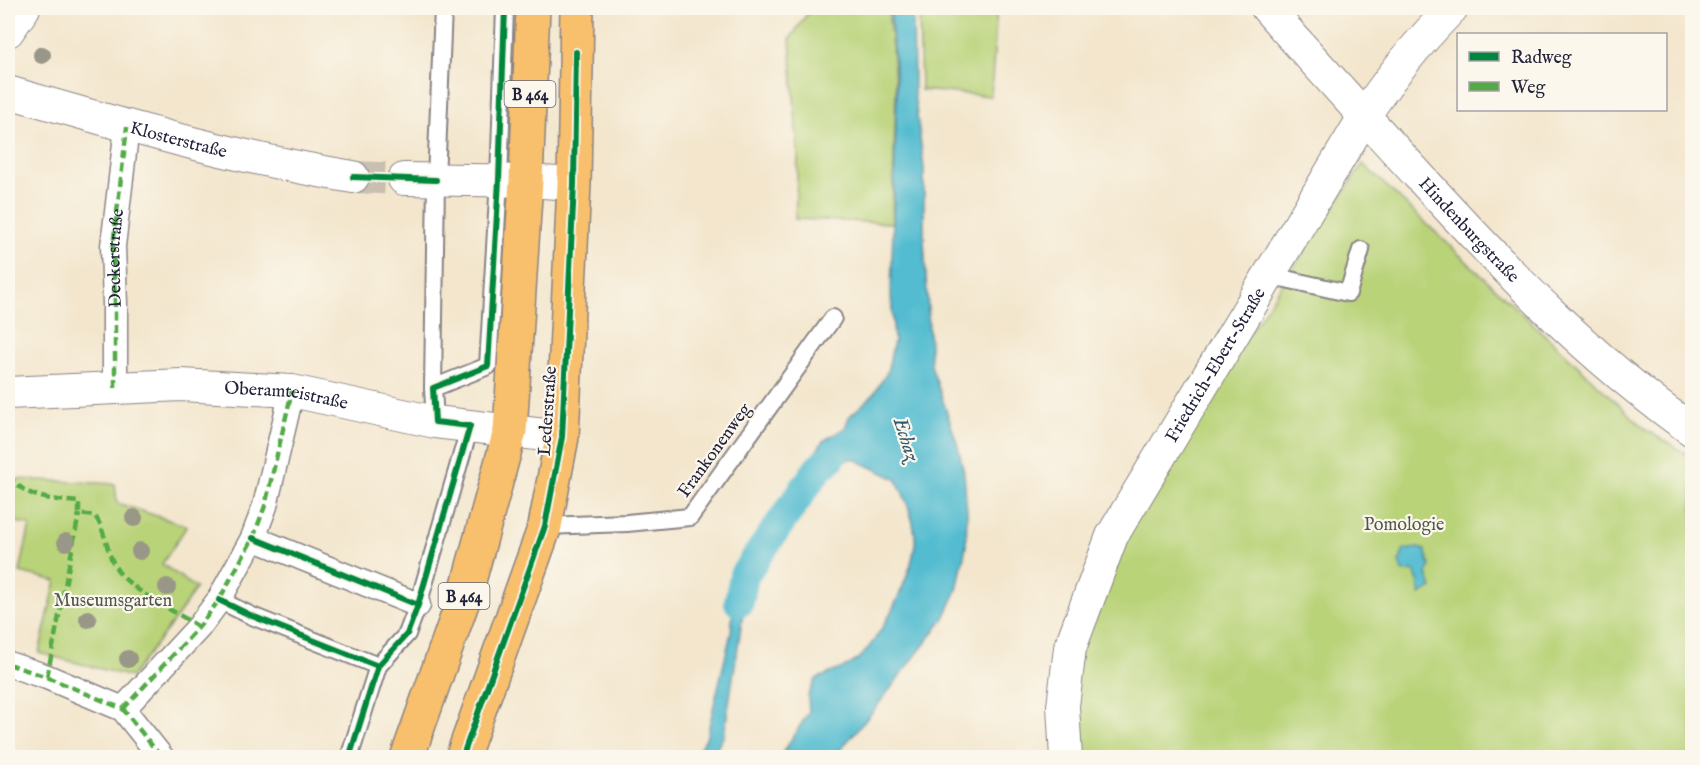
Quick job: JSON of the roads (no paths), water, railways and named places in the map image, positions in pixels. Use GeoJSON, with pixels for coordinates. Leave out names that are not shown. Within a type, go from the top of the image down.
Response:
{"type":"FeatureCollection","features":[{"type":"Feature","properties":{"kind":"main road","name":"Lederstraße"},"geometry":{"type":"LineString","coordinates":[[407,758],[466,592],[510,430],[513,180],[533,8]]}},
{"type":"Feature","properties":{"kind":"main road","name":"Lederstraße"},"geometry":{"type":"LineString","coordinates":[[462,758],[532,568],[545,526],[562,437],[573,184],[577,8]]}},
{"type":"Feature","properties":{"kind":"street"},"geometry":{"type":"LineString","coordinates":[[8,31],[24,8]]}},
{"type":"Feature","properties":{"kind":"street","name":"Friedrich-Ebert-Straße"},"geometry":{"type":"LineString","coordinates":[[1066,758],[1063,706],[1070,648],[1112,536],[1364,117],[1389,80],[1452,8]]}},
{"type":"Feature","properties":{"kind":"street","name":"Hindenburgstraße"},"geometry":{"type":"LineString","coordinates":[[1271,9],[1364,117],[1454,214],[1548,309],[1596,354],[1689,417]]}},
{"type":"Feature","properties":{"kind":"street","name":"Klosterstraße"},"geometry":{"type":"LineString","coordinates":[[8,92],[127,127],[284,166],[353,177]]}},
{"type":"Feature","properties":{"kind":"street","name":"Deckerstraße"},"geometry":{"type":"LineString","coordinates":[[115,388],[116,304],[113,246],[127,127]]}},
{"type":"Feature","properties":{"kind":"street"},"geometry":{"type":"LineString","coordinates":[[404,179],[513,180],[573,184]]}},
{"type":"Feature","properties":{"kind":"street","name":"Oberamteistraße"},"geometry":{"type":"LineString","coordinates":[[8,393],[213,386],[292,391],[435,422],[562,437]]}},
{"type":"Feature","properties":{"kind":"street"},"geometry":{"type":"LineString","coordinates":[[123,709],[199,627],[219,600],[253,538],[265,506],[292,391]]}},
{"type":"Feature","properties":{"kind":"street"},"geometry":{"type":"LineString","coordinates":[[253,538],[418,605]]}},
{"type":"Feature","properties":{"kind":"street"},"geometry":{"type":"LineString","coordinates":[[8,663],[123,709],[162,758]]}},
{"type":"Feature","properties":{"kind":"lane"},"geometry":{"type":"LineString","coordinates":[[435,422],[433,388],[436,180],[443,8]]}},
{"type":"Feature","properties":{"kind":"lane"},"geometry":{"type":"LineString","coordinates":[[433,388],[488,366],[513,180],[505,8]]}},
{"type":"Feature","properties":{"kind":"lane"},"geometry":{"type":"LineString","coordinates":[[1268,275],[1348,293],[1361,250]]}},
{"type":"Feature","properties":{"kind":"lane","name":"Frankonenweg"},"geometry":{"type":"LineString","coordinates":[[545,526],[627,523],[690,517],[833,318]]}},
{"type":"Feature","properties":{"kind":"lane"},"geometry":{"type":"LineString","coordinates":[[349,758],[378,666],[407,634],[418,605],[470,426]]}},
{"type":"Feature","properties":{"kind":"lane"},"geometry":{"type":"LineString","coordinates":[[219,600],[252,616],[378,666]]}},
{"type":"Feature","properties":{"kind":"water","name":"Echaz"},"geometry":{"type":"Polygon","coordinates":[[[890,8],[913,8],[914,93],[924,168],[924,239],[931,365],[958,446],[964,473],[967,512],[966,546],[957,590],[943,620],[874,710],[834,757],[780,757],[809,712],[808,696],[816,679],[854,662],[864,653],[885,623],[904,584],[914,549],[915,536],[912,521],[896,479],[852,458],[829,472],[810,491],[797,482],[823,441],[845,428],[849,417],[873,395],[887,373],[894,341],[891,294],[897,91],[890,8]]]}},
{"type":"Feature","properties":{"kind":"water"},"geometry":{"type":"Polygon","coordinates":[[[789,495],[800,505],[776,541],[762,530],[789,495]]]}},
{"type":"Feature","properties":{"kind":"water"},"geometry":{"type":"Polygon","coordinates":[[[1417,548],[1425,550],[1430,566],[1427,574],[1432,588],[1420,595],[1419,583],[1414,571],[1403,572],[1399,562],[1404,550],[1417,548]]]}},
{"type":"Feature","properties":{"kind":"water"},"geometry":{"type":"Polygon","coordinates":[[[744,558],[760,570],[746,595],[724,735],[712,757],[693,757],[706,739],[731,633],[735,577],[744,558]]]}},
{"type":"Feature","properties":{"kind":"waterway"},"geometry":{"type":"LineString","coordinates":[[739,602],[744,575],[818,469],[831,458]]}},
{"type":"Feature","properties":{"kind":"tunnel"},"geometry":{"type":"LineString","coordinates":[[353,177],[404,179]]}},
{"type":"Feature","properties":{"kind":"park label","name":"Pomologie"},"geometry":{"type":"Point","coordinates":[1404,524]}},
{"type":"Feature","properties":{"kind":"park label","name":"Museumsgarten"},"geometry":{"type":"Point","coordinates":[113,600]}}]}
